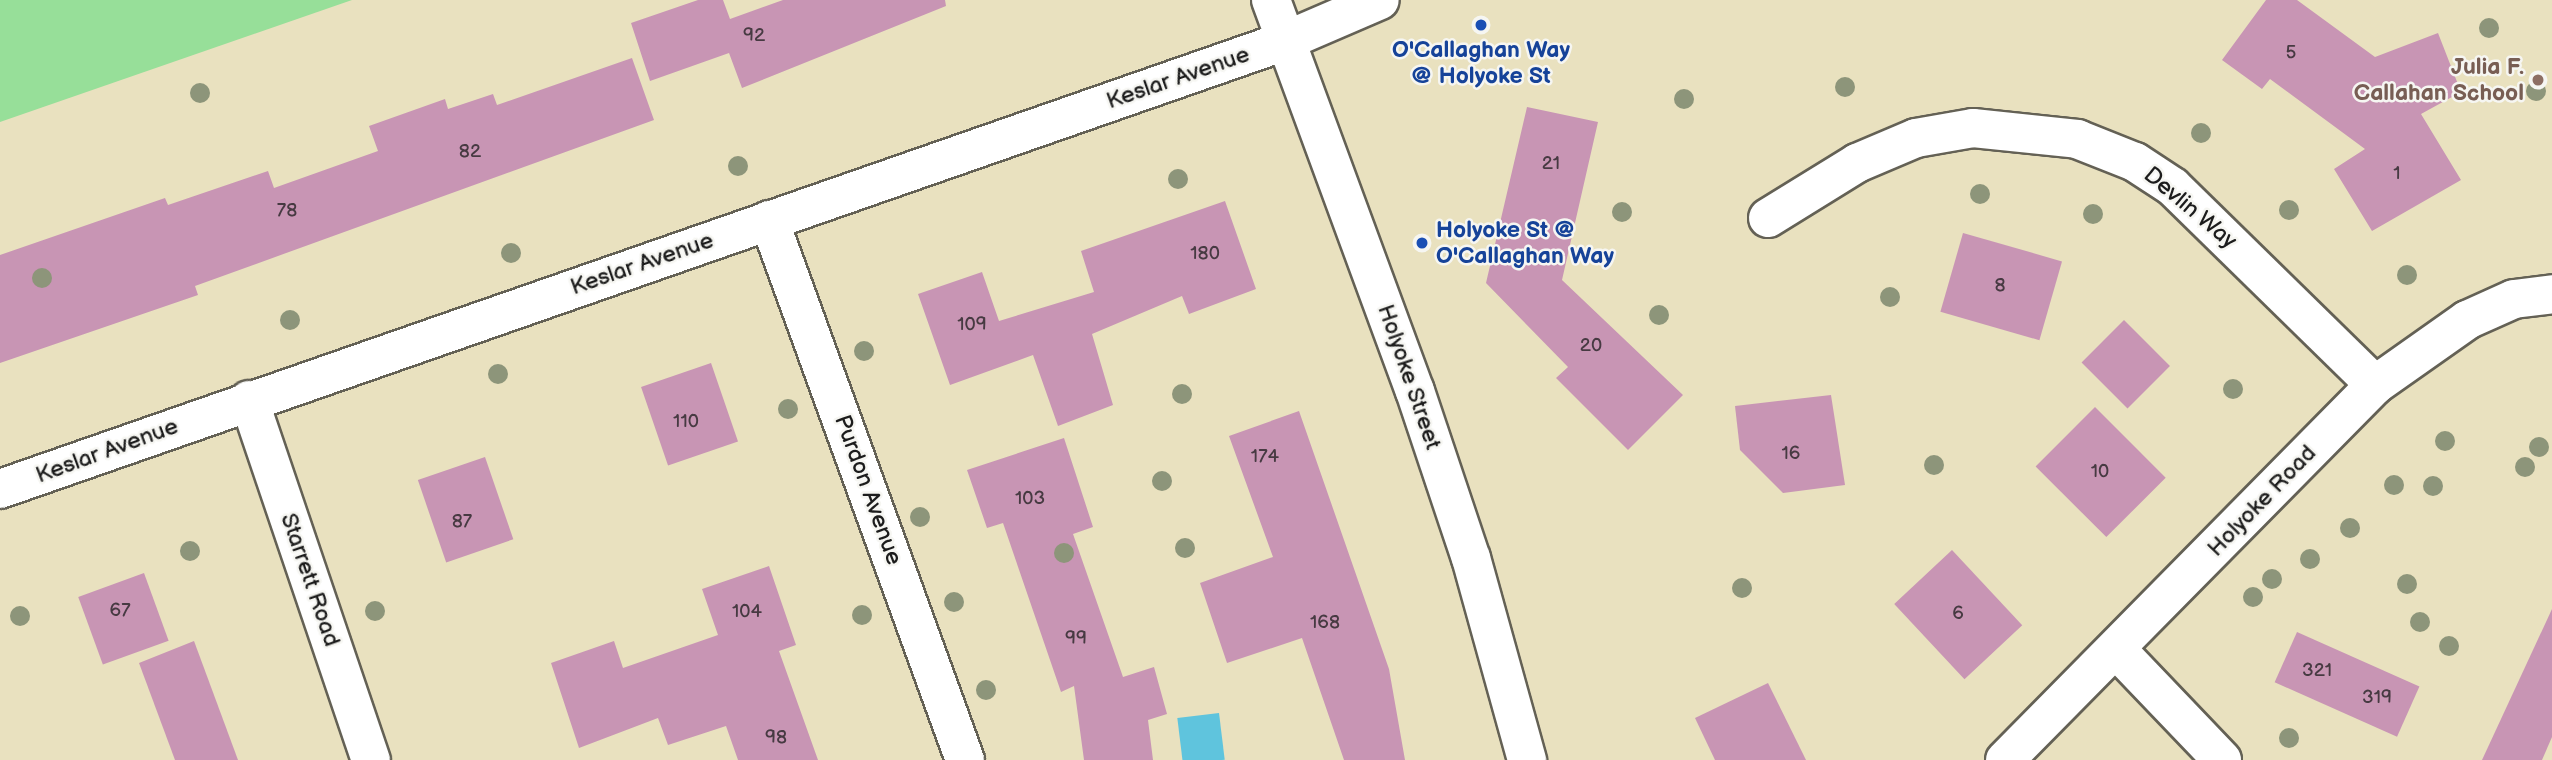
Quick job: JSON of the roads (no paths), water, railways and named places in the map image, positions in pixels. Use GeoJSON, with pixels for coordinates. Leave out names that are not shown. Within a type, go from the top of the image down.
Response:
{"type":"FeatureCollection","features":[{"type":"Feature","properties":{"kind":"street","name":"Holyoke Street"},"geometry":{"type":"LineString","coordinates":[[1271,0],[1423,416],[1527,760]]}},
{"type":"Feature","properties":{"kind":"street","name":"Keslar Avenue"},"geometry":{"type":"LineString","coordinates":[[0,489],[1285,41],[1380,0]]}},
{"type":"Feature","properties":{"kind":"street","name":"Devlin Way"},"geometry":{"type":"LineString","coordinates":[[1768,218],[1857,163],[1916,138],[1973,128],[2077,139],[2128,159],[2173,187],[2375,385]]}},
{"type":"Feature","properties":{"kind":"street","name":"Purdon Avenue"},"geometry":{"type":"LineString","coordinates":[[769,220],[965,760]]}},
{"type":"Feature","properties":{"kind":"street","name":"Holyoke Road"},"geometry":{"type":"LineString","coordinates":[[2005,760],[2117,650],[2375,385],[2466,320],[2514,299],[2552,294]]}},
{"type":"Feature","properties":{"kind":"street","name":"Starrett Road"},"geometry":{"type":"LineString","coordinates":[[250,400],[371,760]]}},
{"type":"Feature","properties":{"kind":"street"},"geometry":{"type":"LineString","coordinates":[[2117,650],[2222,760]]}},
{"type":"Feature","properties":{"kind":"water"},"geometry":{"type":"Polygon","coordinates":[[[1219,713],[1225,760],[1182,760],[1177,718],[1219,713]]]}},
{"type":"Feature","properties":{"kind":"place","name":"O'Callaghan Way @ Holyoke St"},"geometry":{"type":"Point","coordinates":[1481,25]}},
{"type":"Feature","properties":{"kind":"place","name":"Julia F. Callahan School"},"geometry":{"type":"Point","coordinates":[2538,80]}},
{"type":"Feature","properties":{"kind":"place","name":"Holyoke St @ O'Callaghan Way"},"geometry":{"type":"Point","coordinates":[1422,243]}}]}
